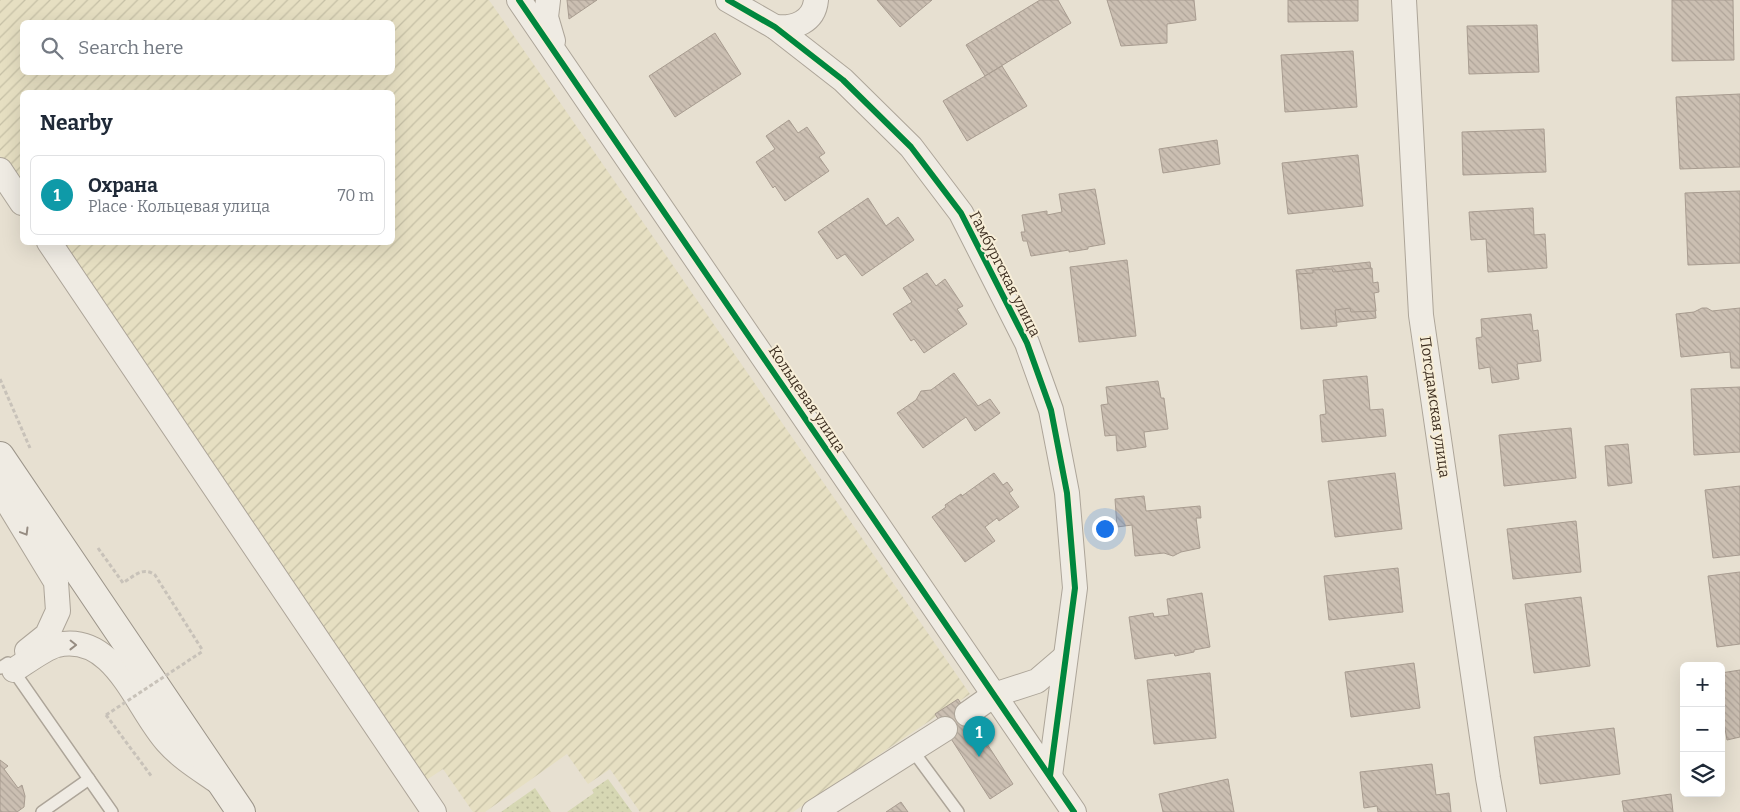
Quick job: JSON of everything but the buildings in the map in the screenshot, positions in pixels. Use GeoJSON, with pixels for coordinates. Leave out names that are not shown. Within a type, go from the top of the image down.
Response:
{"type":"FeatureCollection","features":[{"type":"Feature","properties":{"kind":"street","name":"Кольцевая улица"},"geometry":{"type":"LineString","coordinates":[[519,0],[1074,812]]}},
{"type":"Feature","properties":{"kind":"street"},"geometry":{"type":"LineString","coordinates":[[548,0],[546,17],[557,55]]}},
{"type":"Feature","properties":{"kind":"street","name":"Гамбургская улица"},"geometry":{"type":"LineString","coordinates":[[728,0],[767,16],[843,80],[911,147],[961,213],[1026,343],[1051,410],[1067,493],[1075,588],[1050,776]]}},
{"type":"Feature","properties":{"kind":"street"},"geometry":{"type":"LineString","coordinates":[[767,16],[787,28],[806,21],[812,14],[816,0]]}},
{"type":"Feature","properties":{"kind":"street","name":"Потсдамская улица"},"geometry":{"type":"LineString","coordinates":[[1404,0],[1422,315],[1486,768],[1494,812]]}},
{"type":"Feature","properties":{"kind":"street"},"geometry":{"type":"LineString","coordinates":[[0,170],[20,200]]}},
{"type":"Feature","properties":{"kind":"street"},"geometry":{"type":"LineString","coordinates":[[51,245],[434,812]]}},
{"type":"Feature","properties":{"kind":"street"},"geometry":{"type":"LineString","coordinates":[[0,456],[240,812]]}},
{"type":"Feature","properties":{"kind":"street"},"geometry":{"type":"LineString","coordinates":[[0,490],[56,582],[58,611],[47,635],[7,667]]}},
{"type":"Feature","properties":{"kind":"street"},"geometry":{"type":"LineString","coordinates":[[7,667],[55,645],[77,643],[100,652],[119,672],[167,742],[193,766],[221,784]]}},
{"type":"Feature","properties":{"kind":"street"},"geometry":{"type":"LineString","coordinates":[[967,714],[994,696],[1037,681],[1066,657]]}},
{"type":"Feature","properties":{"kind":"street"},"geometry":{"type":"LineString","coordinates":[[814,812],[945,729]]}},
{"type":"Feature","properties":{"kind":"lane"},"geometry":{"type":"LineString","coordinates":[[7,667],[90,779],[112,812]]}},
{"type":"Feature","properties":{"kind":"lane"},"geometry":{"type":"LineString","coordinates":[[913,751],[958,812]]}},
{"type":"Feature","properties":{"kind":"lane"},"geometry":{"type":"LineString","coordinates":[[42,812],[90,779]]}},
{"type":"Feature","properties":{"kind":"path"},"geometry":{"type":"LineString","coordinates":[[0,379],[32,453]]}},
{"type":"Feature","properties":{"kind":"path"},"geometry":{"type":"LineString","coordinates":[[95,543],[123,583],[141,571],[150,572],[155,575],[203,651],[106,715],[152,777]]}},
{"type":"Feature","properties":{"kind":"shaded area"},"geometry":{"type":"Polygon","coordinates":[[[0,0],[489,0],[970,694],[793,812],[640,812],[610,769],[588,784],[567,754],[485,812],[473,812],[443,769],[422,783],[59,245],[395,245],[395,90],[20,90],[20,187],[0,156],[0,0]]]}},
{"type":"Feature","properties":{"kind":"green space"},"geometry":{"type":"Polygon","coordinates":[[[608,779],[632,812],[567,812],[594,793],[592,790],[608,779]]]}},
{"type":"Feature","properties":{"kind":"green space"},"geometry":{"type":"Polygon","coordinates":[[[535,788],[551,812],[501,812],[535,788]]]}},
{"type":"Feature","properties":{"kind":"cycle path"},"geometry":{"type":"LineString","coordinates":[[519,0],[1074,812]]}},
{"type":"Feature","properties":{"kind":"cycle path"},"geometry":{"type":"LineString","coordinates":[[728,0],[775,27],[843,80],[911,147],[961,213],[1027,343],[1051,410],[1067,493],[1075,588],[1050,776]]}},
{"type":"Feature","properties":{"kind":"place","name":"Охрана"},"geometry":{"type":"Point","coordinates":[979,757]}}]}
